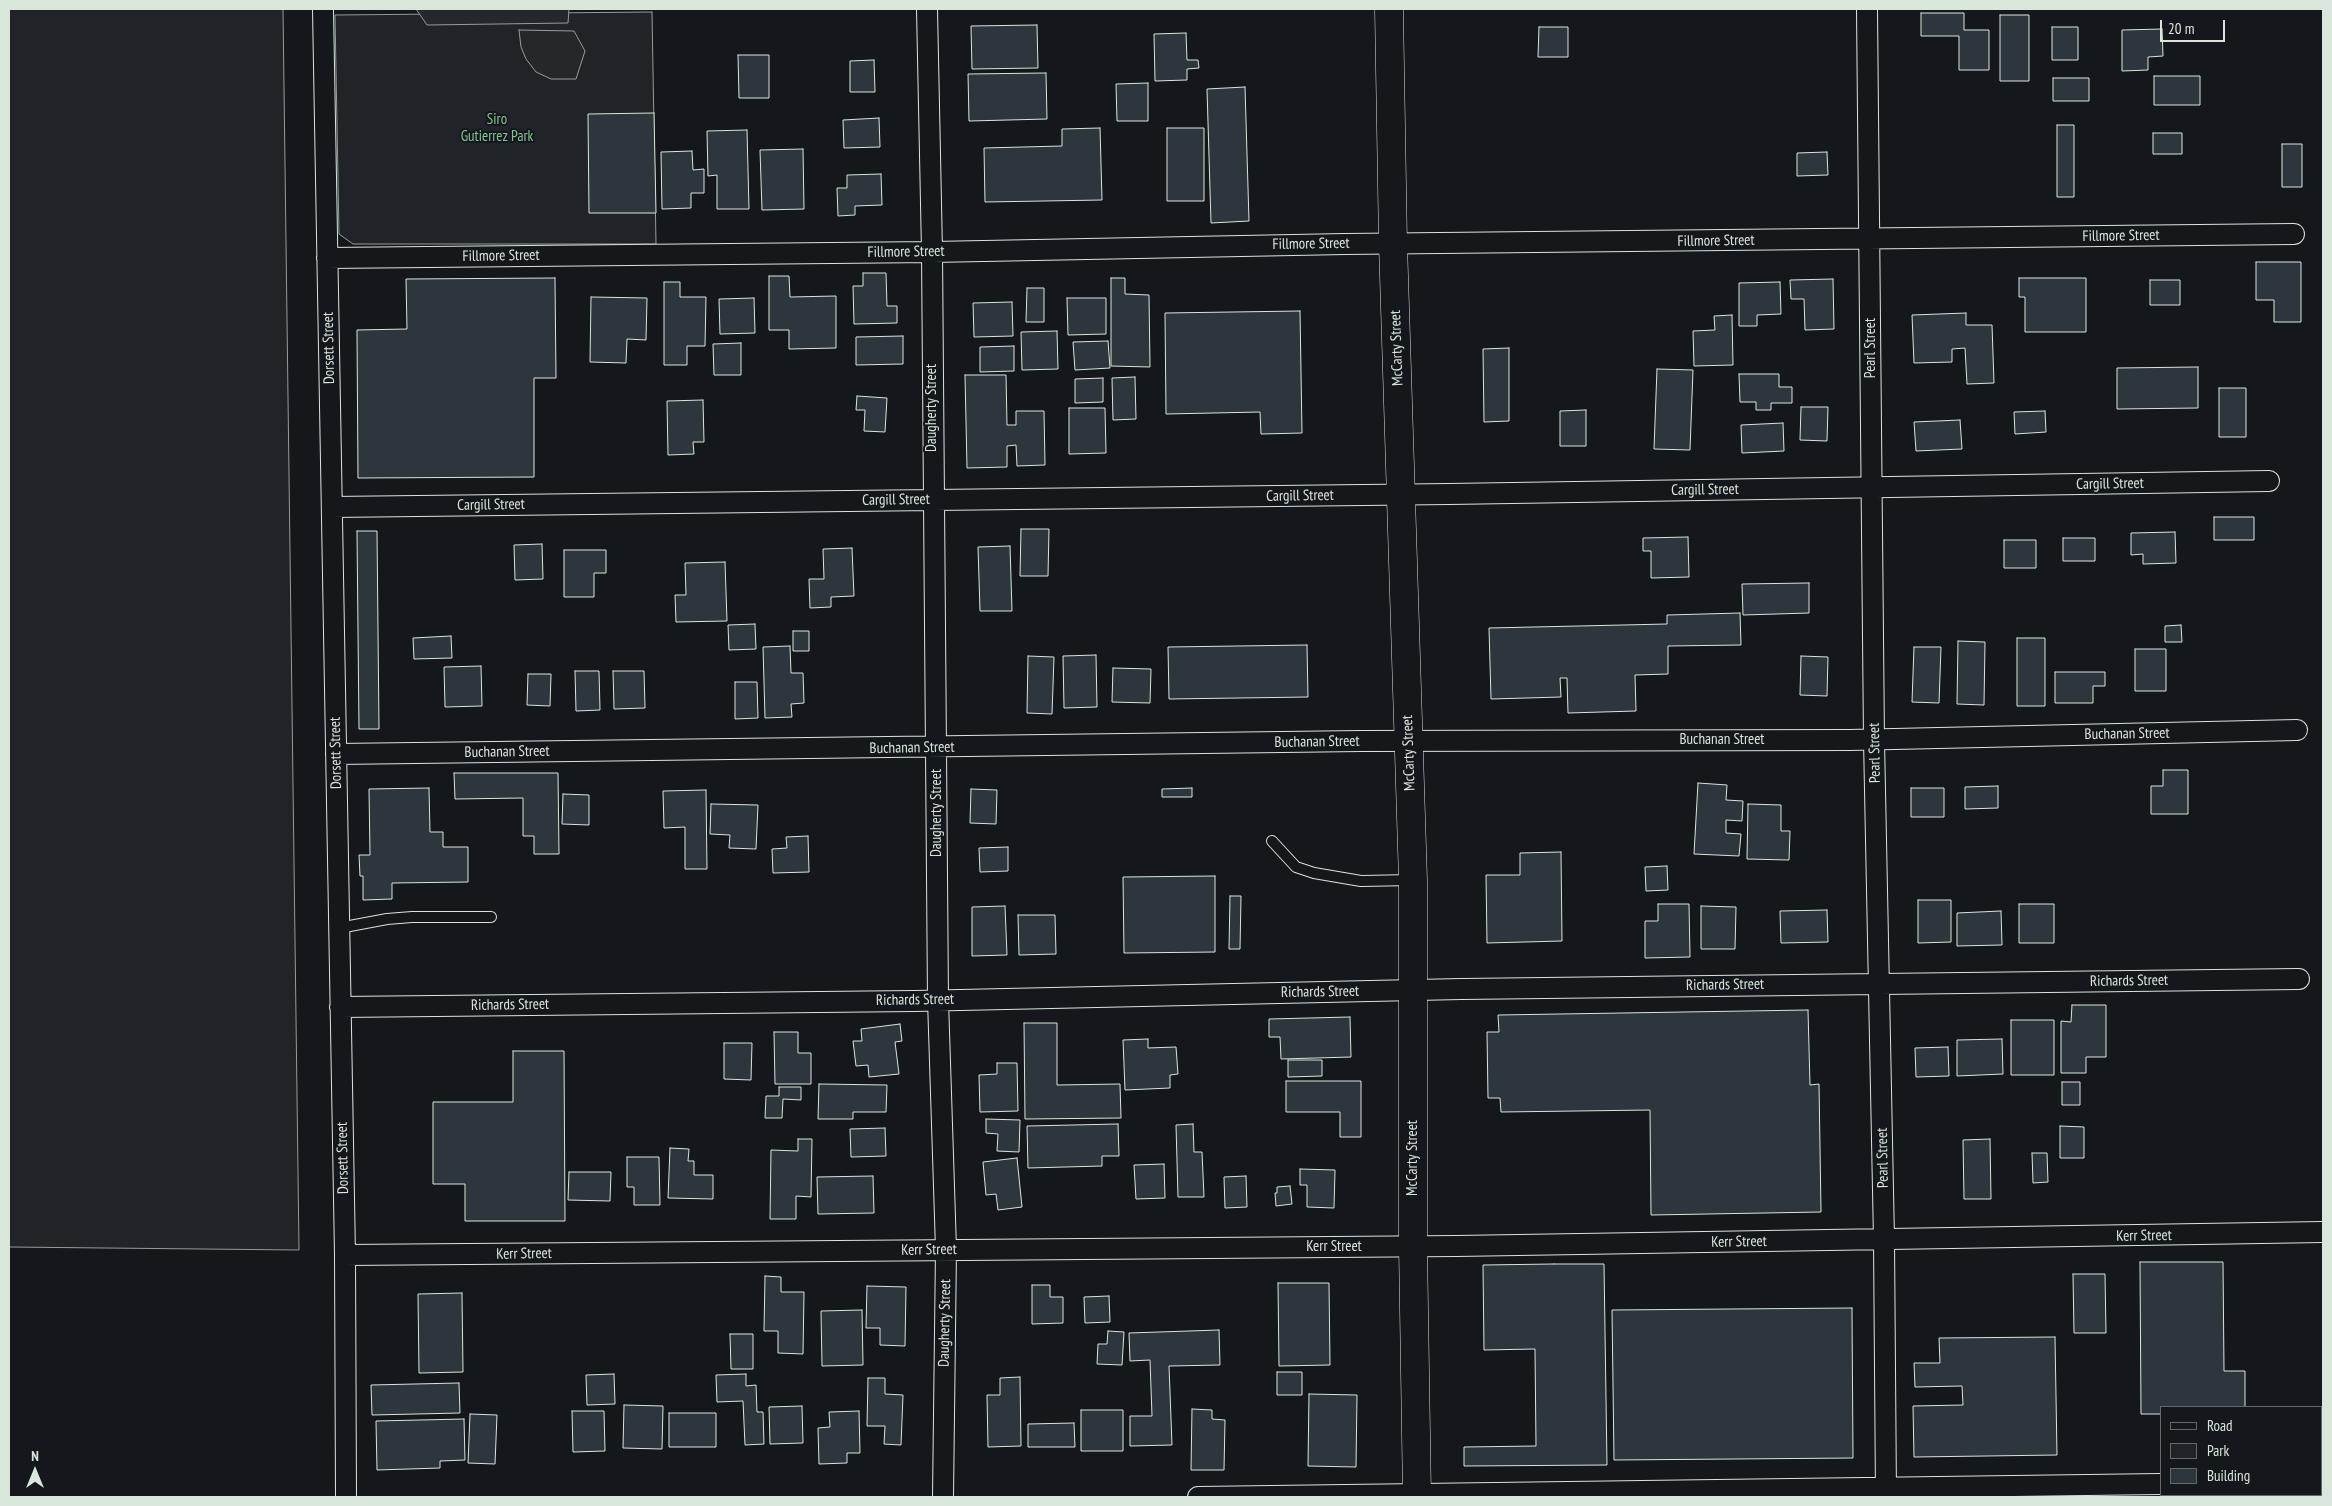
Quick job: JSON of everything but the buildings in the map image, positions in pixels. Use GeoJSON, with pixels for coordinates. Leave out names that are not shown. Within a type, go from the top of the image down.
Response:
{"type":"FeatureCollection","features":[{"type":"Feature","properties":{"kind":"main road","name":"McCarty Street"},"geometry":{"type":"LineString","coordinates":[[1389,9],[1393,244],[1413,880],[1413,1246],[1417,1496]]}},
{"type":"Feature","properties":{"kind":"street","name":"Dorsett Street"},"geometry":{"type":"LineString","coordinates":[[323,9],[345,1255],[346,1497]]}},
{"type":"Feature","properties":{"kind":"street","name":"Daugherty Street"},"geometry":{"type":"LineString","coordinates":[[927,9],[932,252],[932,499],[937,747],[938,1000],[946,1249],[943,1497]]}},
{"type":"Feature","properties":{"kind":"street","name":"Pearl Street"},"geometry":{"type":"LineString","coordinates":[[1867,9],[1874,740],[1880,984],[1886,1492]]}},
{"type":"Feature","properties":{"kind":"street","name":"Fillmore Street"},"geometry":{"type":"LineString","coordinates":[[328,258],[2294,234]]}},
{"type":"Feature","properties":{"kind":"street","name":"Cargill Street"},"geometry":{"type":"LineString","coordinates":[[332,507],[1402,495],[2269,481]]}},
{"type":"Feature","properties":{"kind":"street","name":"Buchanan Street"},"geometry":{"type":"LineString","coordinates":[[336,754],[1409,741],[1874,740],[2297,730]]}},
{"type":"Feature","properties":{"kind":"street","name":"Richards Street"},"geometry":{"type":"LineString","coordinates":[[340,1007],[938,1000],[1412,990],[2299,979]]}},
{"type":"Feature","properties":{"kind":"street","name":"Kerr Street"},"geometry":{"type":"LineString","coordinates":[[345,1255],[1413,1246],[2323,1232]]}},
{"type":"Feature","properties":{"kind":"street"},"geometry":{"type":"LineString","coordinates":[[1198,1497],[1886,1492],[2160,1484]]}},
{"type":"Feature","properties":{"kind":"lane"},"geometry":{"type":"LineString","coordinates":[[1272,841],[1296,867],[1314,873],[1362,881],[1413,880]]}},
{"type":"Feature","properties":{"kind":"lane"},"geometry":{"type":"LineString","coordinates":[[339,928],[412,916],[490,916]]}},
{"type":"Feature","properties":{"kind":"green space"},"geometry":{"type":"Polygon","coordinates":[[[9,9],[283,9],[299,1250],[9,1247],[9,9]]]}},
{"type":"Feature","properties":{"kind":"green space","name":"Siro Gutierrez Park"},"geometry":{"type":"Polygon","coordinates":[[[652,12],[656,244],[353,244],[339,234],[335,15],[652,12]]]}},
{"type":"Feature","properties":{"kind":"shaded area"},"geometry":{"type":"Polygon","coordinates":[[[416,9],[569,9],[568,23],[427,25],[416,9]]]}},
{"type":"Feature","properties":{"kind":"shaded area"},"geometry":{"type":"Polygon","coordinates":[[[519,30],[574,31],[585,51],[576,79],[551,79],[536,72],[526,59],[521,47],[519,30]]]}}]}
